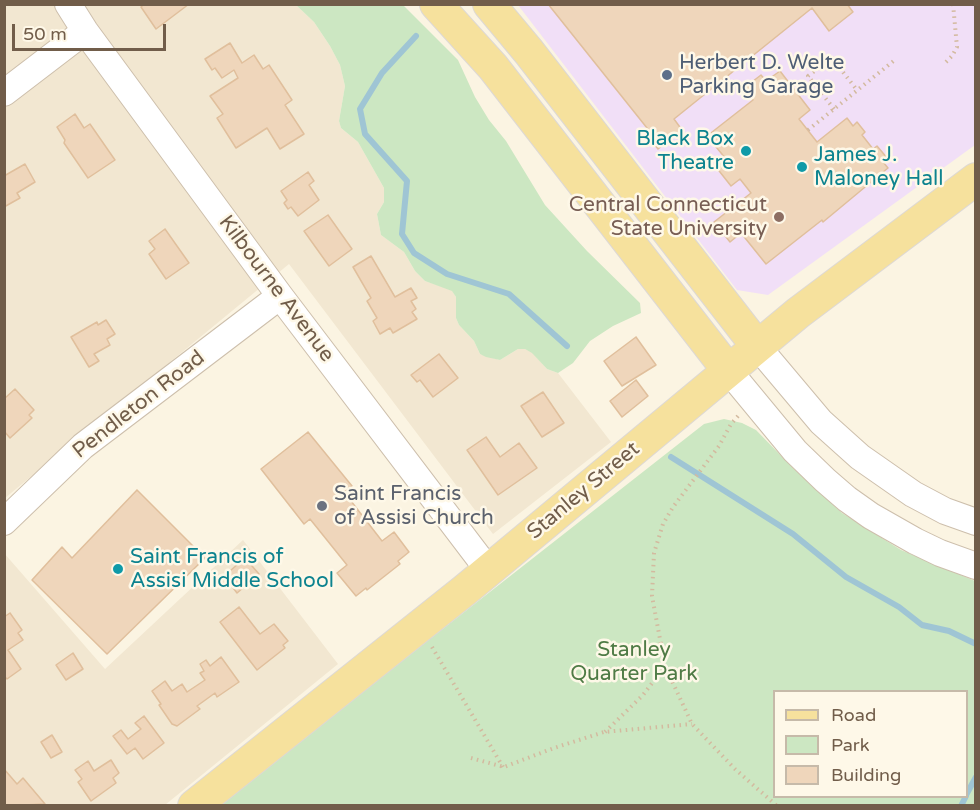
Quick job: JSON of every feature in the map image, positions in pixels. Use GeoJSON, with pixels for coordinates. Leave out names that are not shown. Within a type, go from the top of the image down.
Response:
{"type":"FeatureCollection","features":[{"type":"Feature","properties":{"kind":"main road"},"geometry":{"type":"LineString","coordinates":[[435,4],[493,67],[728,370]]}},
{"type":"Feature","properties":{"kind":"main road"},"geometry":{"type":"LineString","coordinates":[[489,4],[529,52],[757,346]]}},
{"type":"Feature","properties":{"kind":"main road","name":"Stanley Street"},"geometry":{"type":"LineString","coordinates":[[194,806],[489,571],[757,346],[879,250],[975,179]]}},
{"type":"Feature","properties":{"kind":"street","name":"Kilbourne Avenue"},"geometry":{"type":"LineString","coordinates":[[68,4],[85,31],[280,296],[489,571]]}},
{"type":"Feature","properties":{"kind":"street"},"geometry":{"type":"LineString","coordinates":[[4,93],[85,31]]}},
{"type":"Feature","properties":{"kind":"street","name":"Pendleton Road"},"geometry":{"type":"LineString","coordinates":[[4,522],[82,446],[280,296]]}},
{"type":"Feature","properties":{"kind":"street"},"geometry":{"type":"LineString","coordinates":[[757,346],[821,422],[860,457],[913,494],[945,511],[975,522]]}},
{"type":"Feature","properties":{"kind":"street"},"geometry":{"type":"LineString","coordinates":[[728,370],[788,443],[836,489],[871,516],[902,534],[940,553],[975,566]]}},
{"type":"Feature","properties":{"kind":"path"},"geometry":{"type":"LineString","coordinates":[[946,62],[957,47],[953,4]]}},
{"type":"Feature","properties":{"kind":"path"},"geometry":{"type":"LineString","coordinates":[[834,109],[808,76],[832,58],[857,90]]}},
{"type":"Feature","properties":{"kind":"path"},"geometry":{"type":"LineString","coordinates":[[808,130],[896,59]]}},
{"type":"Feature","properties":{"kind":"path"},"geometry":{"type":"LineString","coordinates":[[744,412],[731,424],[719,446],[673,507],[659,535],[652,571],[652,596],[665,666],[692,724],[735,769],[777,806]]}},
{"type":"Feature","properties":{"kind":"path"},"geometry":{"type":"LineString","coordinates":[[431,645],[504,768]]}},
{"type":"Feature","properties":{"kind":"path"},"geometry":{"type":"LineString","coordinates":[[604,732],[643,695],[665,666]]}},
{"type":"Feature","properties":{"kind":"path"},"geometry":{"type":"LineString","coordinates":[[471,758],[504,768],[554,748],[604,732],[692,724]]}},
{"type":"Feature","properties":{"kind":"shaded area"},"geometry":{"type":"Polygon","coordinates":[[[5,5],[296,5],[314,22],[340,65],[345,86],[339,121],[341,128],[358,142],[384,188],[384,202],[377,214],[381,235],[404,252],[415,271],[425,281],[452,290],[456,297],[456,318],[459,325],[474,341],[480,354],[500,360],[518,349],[532,352],[547,369],[558,373],[611,442],[493,534],[289,264],[5,498],[5,5]]]}},
{"type":"Feature","properties":{"kind":"shaded area","name":"Central Connecticut State University"},"geometry":{"type":"Polygon","coordinates":[[[518,5],[975,5],[975,145],[768,295],[737,290],[518,5]]]}},
{"type":"Feature","properties":{"kind":"shaded area"},"geometry":{"type":"Polygon","coordinates":[[[243,540],[338,664],[165,805],[5,805],[4,553],[105,669],[243,540]]]}},
{"type":"Feature","properties":{"kind":"green space"},"geometry":{"type":"Polygon","coordinates":[[[296,5],[403,5],[458,60],[475,97],[489,120],[506,141],[545,205],[587,251],[640,303],[641,313],[613,326],[590,341],[573,363],[558,373],[547,369],[525,349],[518,349],[500,360],[480,354],[474,341],[459,325],[456,318],[456,297],[452,291],[425,281],[415,271],[404,252],[381,235],[377,214],[384,202],[384,188],[358,142],[341,128],[339,121],[345,86],[340,65],[314,22],[296,5]]]}},
{"type":"Feature","properties":{"kind":"green space","name":"Stanley Quarter Park"},"geometry":{"type":"Polygon","coordinates":[[[724,419],[742,423],[756,430],[842,513],[901,550],[975,581],[975,805],[217,806],[704,424],[724,419]]]}},
{"type":"Feature","properties":{"kind":"building"},"geometry":{"type":"Polygon","coordinates":[[[144,4],[189,4],[156,29],[141,7],[144,4]]]}},
{"type":"Feature","properties":{"kind":"building","name":"Herbert D. Welte Parking Garage"},"geometry":{"type":"Polygon","coordinates":[[[548,4],[847,4],[853,12],[829,31],[812,8],[674,119],[682,130],[658,149],[648,136],[651,133],[548,4]]]}},
{"type":"Feature","properties":{"kind":"building"},"geometry":{"type":"Polygon","coordinates":[[[230,43],[242,63],[254,55],[263,69],[269,65],[292,100],[285,105],[304,134],[280,149],[267,128],[236,148],[217,118],[223,114],[210,96],[238,78],[234,70],[222,78],[215,68],[212,70],[205,59],[230,43]]]}},
{"type":"Feature","properties":{"kind":"building","name":"James J. Maloney Hall"},"geometry":{"type":"Polygon","coordinates":[[[780,71],[810,110],[799,119],[817,142],[847,118],[853,126],[857,122],[865,132],[862,135],[873,149],[877,146],[888,159],[883,162],[888,168],[823,222],[822,220],[766,264],[741,233],[730,242],[714,222],[751,193],[740,179],[731,186],[716,167],[726,159],[707,136],[753,100],[744,88],[761,75],[766,81],[780,71]]]}},
{"type":"Feature","properties":{"kind":"building"},"geometry":{"type":"Polygon","coordinates":[[[75,114],[84,128],[90,124],[115,160],[88,178],[64,143],[65,140],[57,127],[75,114]]]}},
{"type":"Feature","properties":{"kind":"building"},"geometry":{"type":"Polygon","coordinates":[[[25,164],[35,182],[17,193],[20,198],[4,207],[4,176],[25,164]]]}},
{"type":"Feature","properties":{"kind":"building"},"geometry":{"type":"Polygon","coordinates":[[[308,172],[314,181],[309,185],[319,200],[298,216],[291,207],[288,209],[284,203],[287,200],[281,191],[308,172]]]}},
{"type":"Feature","properties":{"kind":"building"},"geometry":{"type":"Polygon","coordinates":[[[328,215],[352,249],[329,266],[304,231],[328,215]]]}},
{"type":"Feature","properties":{"kind":"building"},"geometry":{"type":"Polygon","coordinates":[[[165,229],[189,263],[166,279],[149,254],[155,249],[149,241],[165,229]]]}},
{"type":"Feature","properties":{"kind":"building"},"geometry":{"type":"Polygon","coordinates":[[[371,256],[395,297],[411,288],[417,298],[411,301],[416,309],[412,312],[417,319],[393,333],[390,328],[380,334],[373,321],[377,318],[367,301],[371,298],[353,267],[371,256]]]}},
{"type":"Feature","properties":{"kind":"building"},"geometry":{"type":"Polygon","coordinates":[[[106,320],[115,334],[107,339],[110,345],[94,354],[99,361],[89,367],[71,337],[97,322],[98,325],[106,320]]]}},
{"type":"Feature","properties":{"kind":"building"},"geometry":{"type":"Polygon","coordinates":[[[636,337],[656,365],[622,386],[604,361],[636,337]]]}},
{"type":"Feature","properties":{"kind":"building"},"geometry":{"type":"Polygon","coordinates":[[[439,354],[458,378],[433,397],[420,380],[417,382],[411,375],[439,354]]]}},
{"type":"Feature","properties":{"kind":"building"},"geometry":{"type":"Polygon","coordinates":[[[636,380],[648,396],[622,417],[610,401],[636,380]]]}},
{"type":"Feature","properties":{"kind":"building"},"geometry":{"type":"Polygon","coordinates":[[[15,389],[34,410],[29,415],[32,418],[10,438],[4,431],[4,399],[15,389]]]}},
{"type":"Feature","properties":{"kind":"building"},"geometry":{"type":"Polygon","coordinates":[[[543,392],[564,423],[542,437],[521,406],[543,392]]]}},
{"type":"Feature","properties":{"kind":"building","name":"Saint Francis of Assisi Church"},"geometry":{"type":"Polygon","coordinates":[[[308,432],[352,486],[344,492],[382,541],[394,532],[409,552],[398,561],[400,564],[356,596],[337,573],[347,565],[310,519],[304,524],[261,469],[308,432]]]}},
{"type":"Feature","properties":{"kind":"building"},"geometry":{"type":"Polygon","coordinates":[[[486,437],[500,457],[519,443],[537,468],[498,495],[467,450],[486,437]]]}},
{"type":"Feature","properties":{"kind":"building","name":"Saint Francis of Assisi Middle School"},"geometry":{"type":"Polygon","coordinates":[[[137,490],[205,558],[107,654],[32,580],[62,547],[72,558],[137,490]]]}},
{"type":"Feature","properties":{"kind":"building"},"geometry":{"type":"Polygon","coordinates":[[[245,558],[259,574],[237,593],[224,576],[245,558]]]}},
{"type":"Feature","properties":{"kind":"building"},"geometry":{"type":"Polygon","coordinates":[[[239,607],[260,634],[274,624],[288,641],[283,645],[285,648],[257,670],[220,622],[239,607]]]}},
{"type":"Feature","properties":{"kind":"building"},"geometry":{"type":"Polygon","coordinates":[[[10,613],[22,630],[18,633],[23,640],[8,650],[21,669],[7,679],[4,676],[4,617],[10,613]]]}},
{"type":"Feature","properties":{"kind":"building"},"geometry":{"type":"Polygon","coordinates":[[[73,653],[83,669],[66,680],[56,665],[73,653]]]}},
{"type":"Feature","properties":{"kind":"building"},"geometry":{"type":"Polygon","coordinates":[[[221,657],[239,682],[217,697],[215,693],[197,706],[200,709],[177,726],[172,724],[152,691],[165,681],[172,691],[182,684],[187,692],[205,680],[200,673],[204,671],[200,664],[206,660],[210,666],[221,657]]]}},
{"type":"Feature","properties":{"kind":"building"},"geometry":{"type":"Polygon","coordinates":[[[144,716],[164,743],[143,759],[135,748],[127,754],[113,736],[121,730],[128,739],[141,729],[135,723],[144,716]]]}},
{"type":"Feature","properties":{"kind":"building"},"geometry":{"type":"Polygon","coordinates":[[[52,735],[62,752],[51,758],[41,742],[52,735]]]}},
{"type":"Feature","properties":{"kind":"building"},"geometry":{"type":"Polygon","coordinates":[[[111,760],[119,773],[113,778],[116,783],[91,801],[78,782],[82,779],[75,770],[88,761],[94,771],[111,760]]]}},
{"type":"Feature","properties":{"kind":"building"},"geometry":{"type":"Polygon","coordinates":[[[4,769],[17,784],[23,778],[45,804],[4,806],[4,769]]]}},
{"type":"Feature","properties":{"kind":"waterway"},"geometry":{"type":"LineString","coordinates":[[416,36],[382,73],[360,109],[365,134],[407,181],[402,234],[414,253],[447,274],[509,294],[567,346]]}},
{"type":"Feature","properties":{"kind":"waterway"},"geometry":{"type":"LineString","coordinates":[[671,457],[793,534],[846,577],[899,607],[922,625],[949,631],[976,644]]}},
{"type":"Feature","properties":{"kind":"waterway"},"geometry":{"type":"LineString","coordinates":[[968,791],[976,777]]}},
{"type":"Feature","properties":{"kind":"waterway"},"geometry":{"type":"LineString","coordinates":[[961,806],[965,798]]}},
{"type":"Feature","properties":{"kind":"place","name":"Herbert D. Welte Parking Garage"},"geometry":{"type":"Point","coordinates":[667,75]}},
{"type":"Feature","properties":{"kind":"place","name":"Black Box Theatre"},"geometry":{"type":"Point","coordinates":[746,151]}},
{"type":"Feature","properties":{"kind":"place","name":"James J. Maloney Hall"},"geometry":{"type":"Point","coordinates":[802,167]}},
{"type":"Feature","properties":{"kind":"place","name":"Central Connecticut State University"},"geometry":{"type":"Point","coordinates":[779,217]}},
{"type":"Feature","properties":{"kind":"place","name":"Saint Francis of Assisi Church"},"geometry":{"type":"Point","coordinates":[322,506]}},
{"type":"Feature","properties":{"kind":"place","name":"Saint Francis of Assisi Middle School"},"geometry":{"type":"Point","coordinates":[118,569]}}]}
